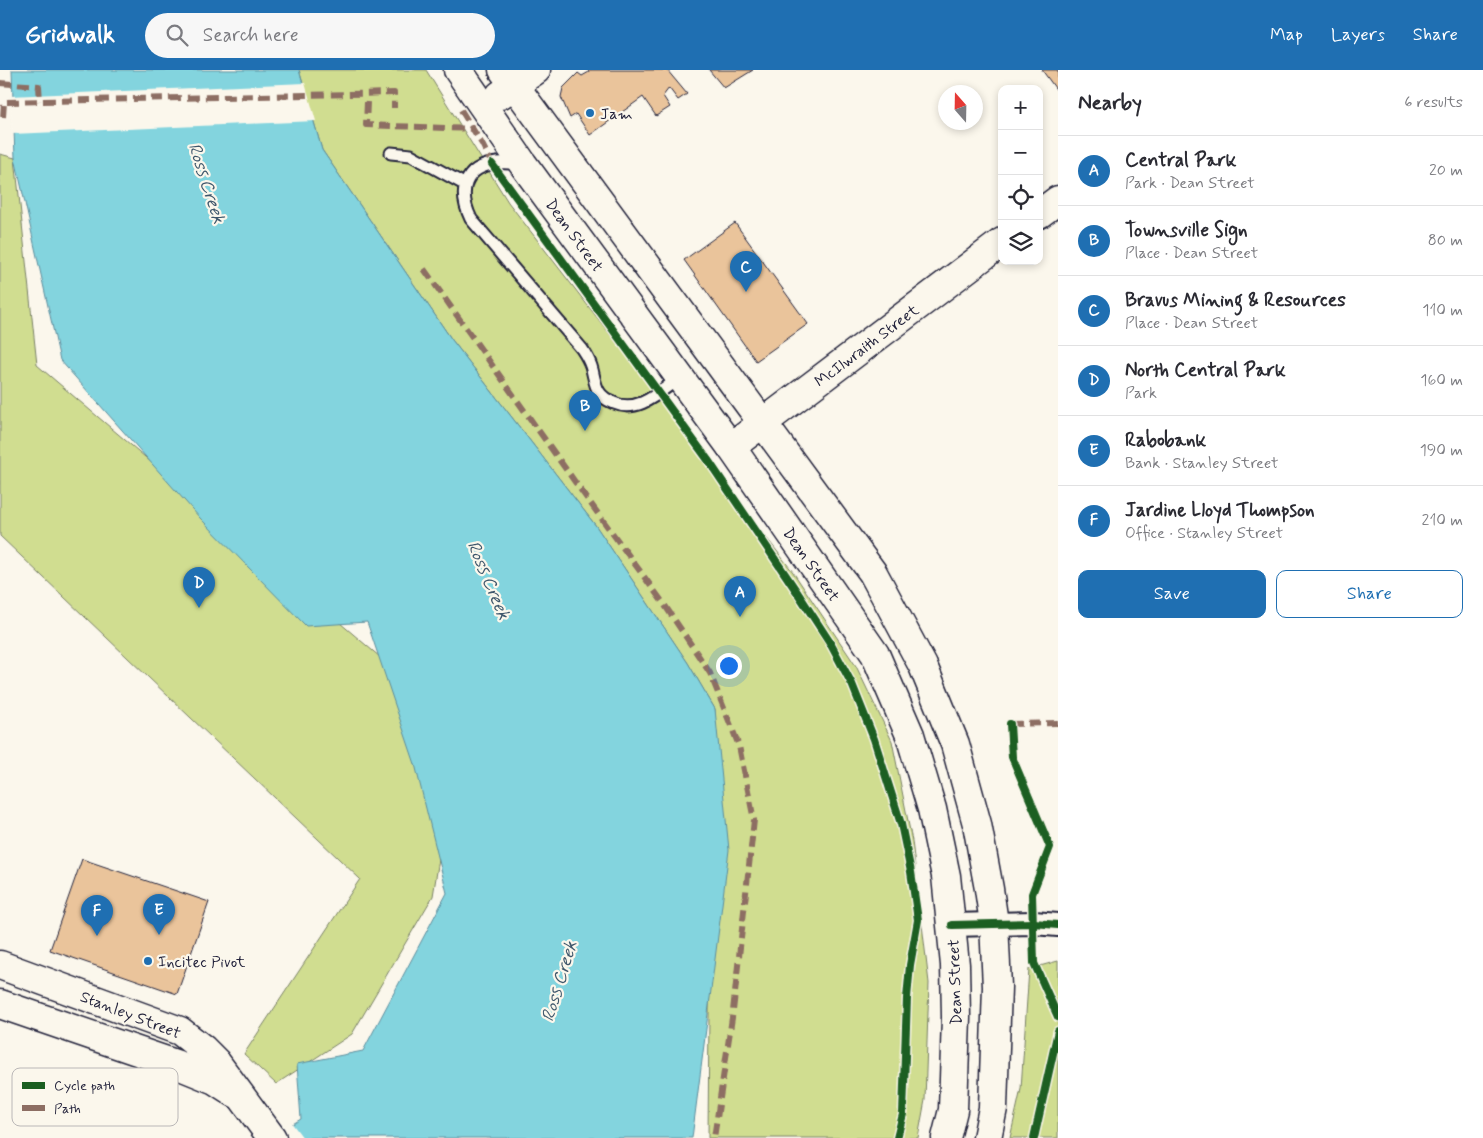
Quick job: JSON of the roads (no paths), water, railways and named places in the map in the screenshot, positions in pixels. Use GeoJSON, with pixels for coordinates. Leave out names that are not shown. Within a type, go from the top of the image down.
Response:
{"type":"FeatureCollection","features":[{"type":"Feature","properties":{"kind":"main road"},"geometry":{"type":"LineString","coordinates":[[483,106],[508,78],[536,70]]}},
{"type":"Feature","properties":{"kind":"main road","name":"Dean Street"},"geometry":{"type":"LineString","coordinates":[[464,72],[483,106],[523,164],[731,447],[875,654],[910,735],[932,808],[946,876],[956,974],[953,1110],[946,1138]]}},
{"type":"Feature","properties":{"kind":"main road"},"geometry":{"type":"LineString","coordinates":[[508,78],[873,573],[923,666],[955,744],[977,824],[994,923],[997,987],[993,1108],[987,1138]]}},
{"type":"Feature","properties":{"kind":"main road"},"geometry":{"type":"LineString","coordinates":[[1043,211],[1058,200]]}},
{"type":"Feature","properties":{"kind":"main road","name":"McIlwraith Street"},"geometry":{"type":"LineString","coordinates":[[731,447],[998,245]]}},
{"type":"Feature","properties":{"kind":"main road","name":"Stanley Street"},"geometry":{"type":"LineString","coordinates":[[0,965],[180,1031],[203,1048],[223,1070],[244,1101]]}},
{"type":"Feature","properties":{"kind":"main road","name":"Stanley Street"},"geometry":{"type":"LineString","coordinates":[[0,1004],[215,1080],[226,1086],[244,1101]]}},
{"type":"Feature","properties":{"kind":"main road"},"geometry":{"type":"LineString","coordinates":[[150,1056],[168,1050],[171,1045],[170,1037],[164,1024]]}},
{"type":"Feature","properties":{"kind":"main road"},"geometry":{"type":"LineString","coordinates":[[244,1101],[272,1138]]}},
{"type":"Feature","properties":{"kind":"street"},"geometry":{"type":"LineString","coordinates":[[952,925],[1034,922],[1058,925]]}},
{"type":"Feature","properties":{"kind":"lane"},"geometry":{"type":"LineString","coordinates":[[391,153],[411,155],[464,184]]}},
{"type":"Feature","properties":{"kind":"lane"},"geometry":{"type":"LineString","coordinates":[[523,164],[499,162],[475,172],[464,184],[465,203],[471,219],[582,349],[590,362],[595,383],[602,396],[624,406],[643,404],[679,378]]}},
{"type":"Feature","properties":{"kind":"water","name":"Ross Creek"},"geometry":{"type":"Polygon","coordinates":[[[12,70],[299,70],[322,150],[452,340],[596,526],[688,663],[715,709],[729,850],[692,1138],[269,1138],[301,1119],[297,1064],[363,1051],[447,893],[415,764],[367,622],[306,626],[200,518],[60,360],[15,158],[12,70]]]}},
{"type":"Feature","properties":{"kind":"place","name":"Jam"},"geometry":{"type":"Point","coordinates":[590,113]}},
{"type":"Feature","properties":{"kind":"place","name":"Bravus Mining & Resources"},"geometry":{"type":"Point","coordinates":[746,292]}},
{"type":"Feature","properties":{"kind":"place","name":"Townsville Sign"},"geometry":{"type":"Point","coordinates":[585,431]}},
{"type":"Feature","properties":{"kind":"place","name":"North Central Park"},"geometry":{"type":"Point","coordinates":[199,608]}},
{"type":"Feature","properties":{"kind":"place","name":"Central Park"},"geometry":{"type":"Point","coordinates":[740,617]}},
{"type":"Feature","properties":{"kind":"place","name":"Rabobank"},"geometry":{"type":"Point","coordinates":[159,935]}},
{"type":"Feature","properties":{"kind":"place","name":"Jardine Lloyd Thompson"},"geometry":{"type":"Point","coordinates":[97,936]}},
{"type":"Feature","properties":{"kind":"place","name":"Incitec Pivot"},"geometry":{"type":"Point","coordinates":[148,961]}}]}
